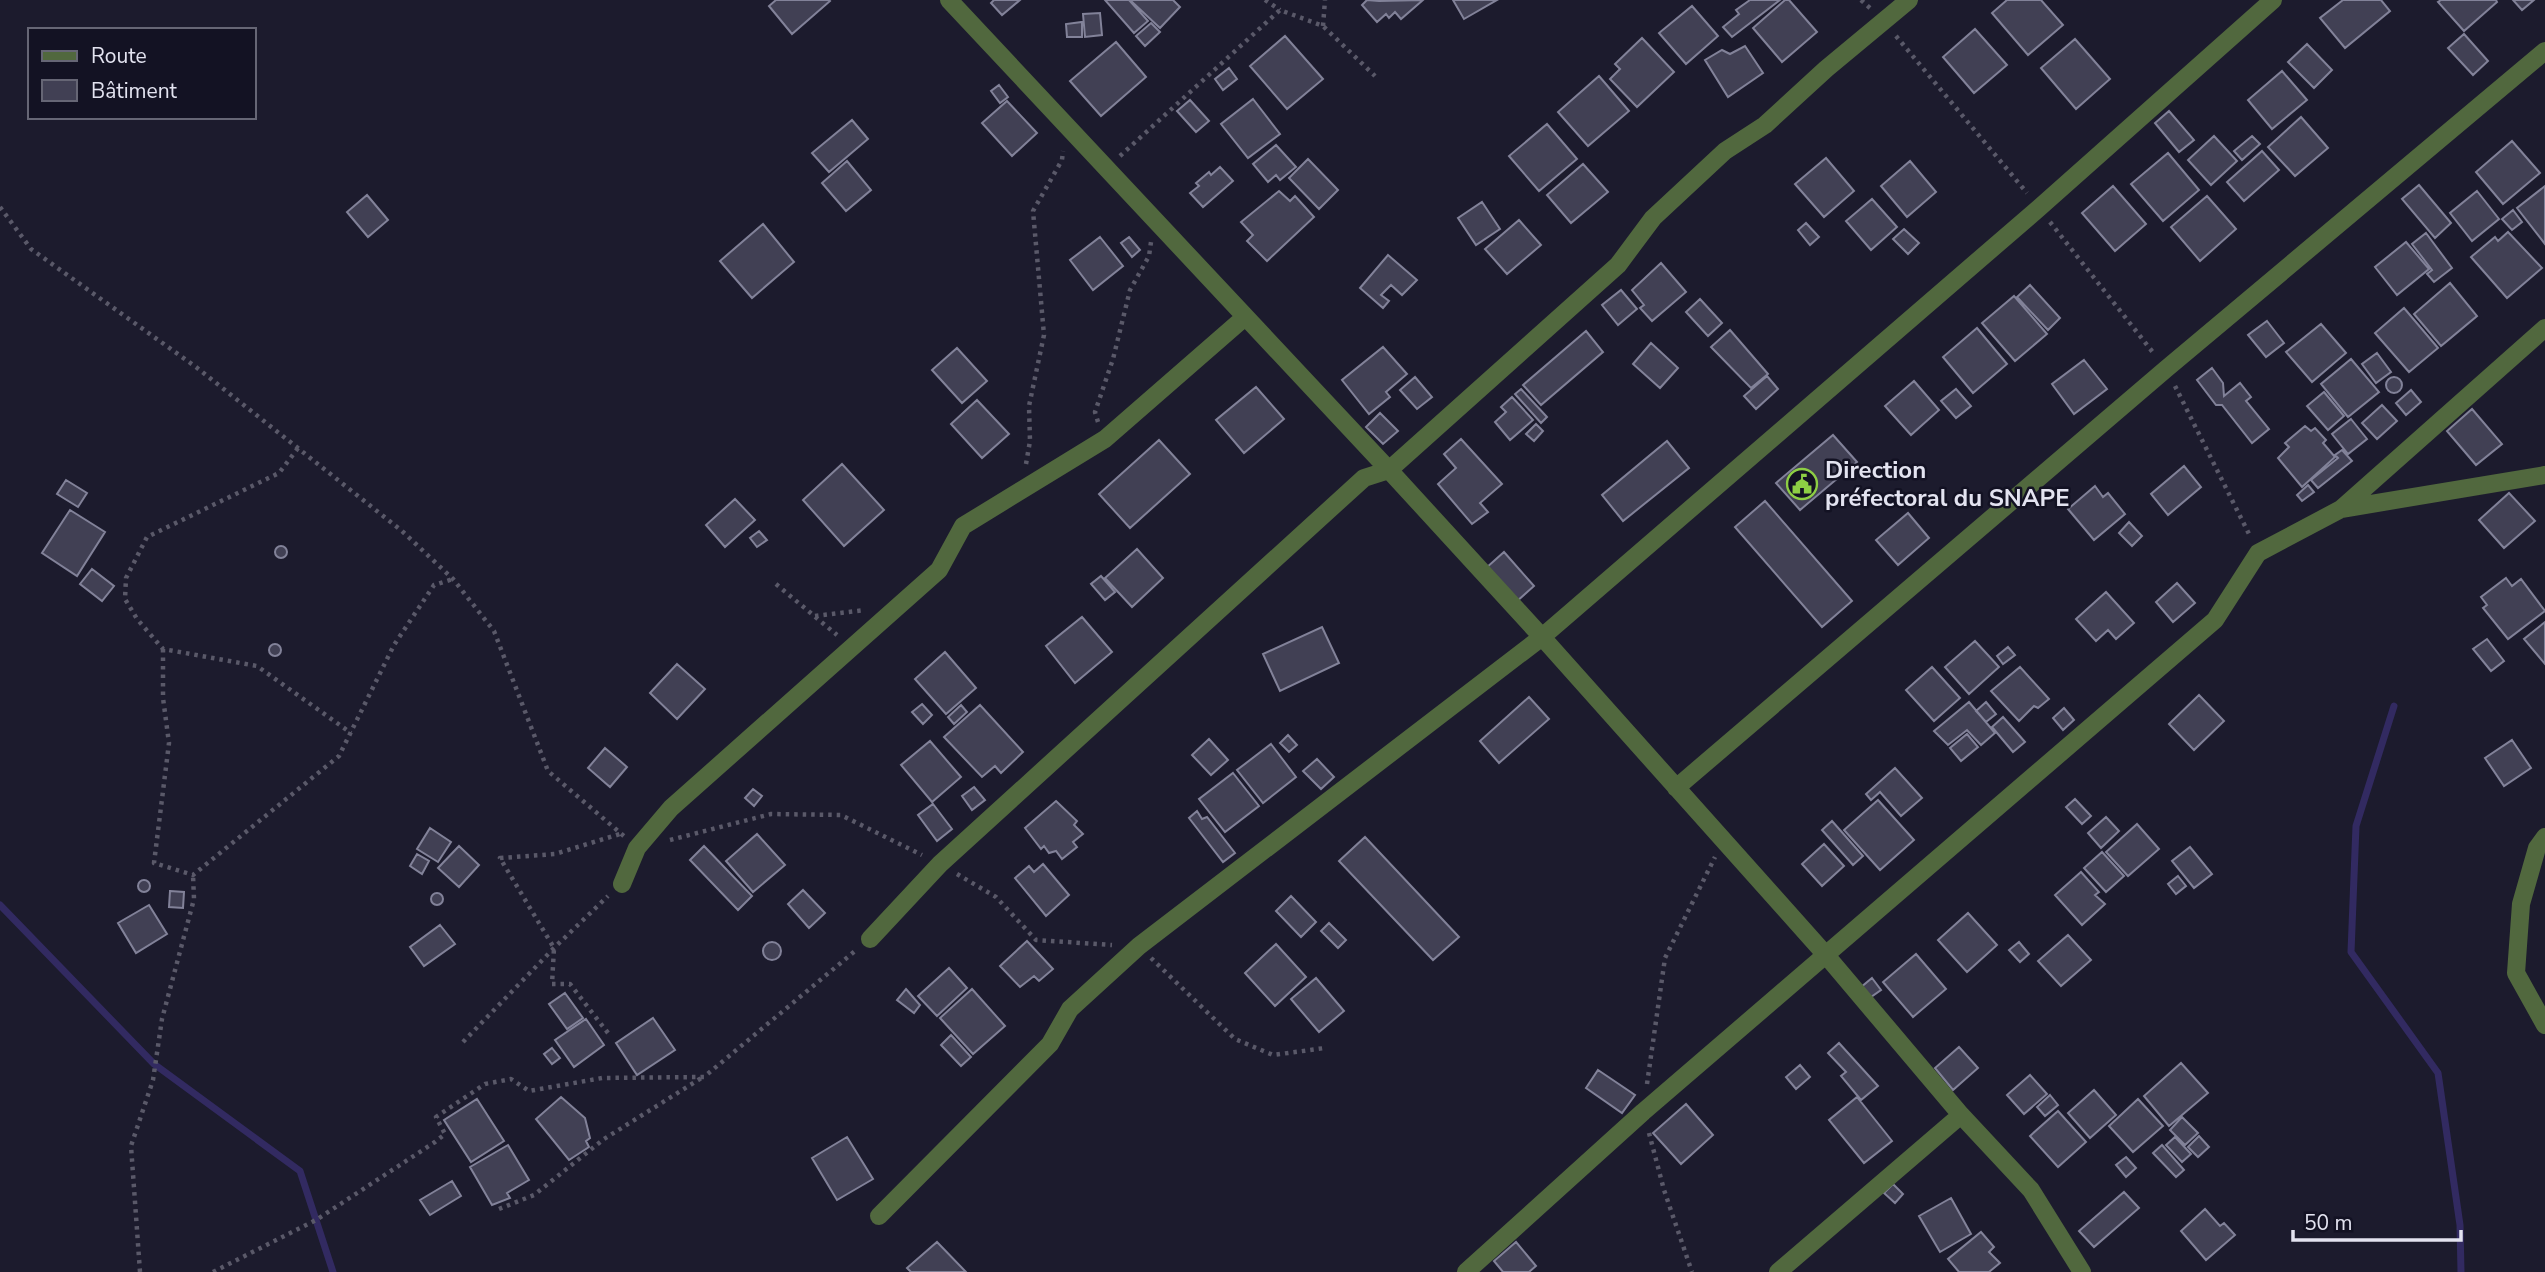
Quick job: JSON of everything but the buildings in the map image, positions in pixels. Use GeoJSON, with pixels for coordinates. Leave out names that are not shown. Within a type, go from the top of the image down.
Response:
{"type":"FeatureCollection","features":[{"type":"Feature","properties":{"kind":"street"},"geometry":{"type":"LineString","coordinates":[[949,0],[1389,470],[1825,954],[1961,1115],[2031,1190],[2082,1272]]}},
{"type":"Feature","properties":{"kind":"street"},"geometry":{"type":"LineString","coordinates":[[870,939],[940,864],[1364,478],[1389,470],[1618,265],[1653,218],[1725,151],[1765,125],[1909,0]]}},
{"type":"Feature","properties":{"kind":"street"},"geometry":{"type":"LineString","coordinates":[[878,1216],[1050,1044],[1070,1009],[1139,946],[1542,637],[2039,208],[2273,0]]}},
{"type":"Feature","properties":{"kind":"street"},"geometry":{"type":"LineString","coordinates":[[1676,788],[2166,369],[2545,51]]}},
{"type":"Feature","properties":{"kind":"street"},"geometry":{"type":"LineString","coordinates":[[621,884],[637,848],[671,808],[939,570],[963,526],[1105,439],[1245,317]]}},
{"type":"Feature","properties":{"kind":"street"},"geometry":{"type":"LineString","coordinates":[[1466,1272],[1643,1112],[2215,620],[2258,552],[2341,509],[2545,328]]}},
{"type":"Feature","properties":{"kind":"street"},"geometry":{"type":"LineString","coordinates":[[2341,509],[2545,475]]}},
{"type":"Feature","properties":{"kind":"street"},"geometry":{"type":"LineString","coordinates":[[2545,837],[2537,848],[2521,904],[2516,973],[2545,1025]]}},
{"type":"Feature","properties":{"kind":"street"},"geometry":{"type":"LineString","coordinates":[[1778,1272],[1961,1115]]}},
{"type":"Feature","properties":{"kind":"path"},"geometry":{"type":"LineString","coordinates":[[1265,0],[1280,10],[1323,26],[1375,76]]}},
{"type":"Feature","properties":{"kind":"path"},"geometry":{"type":"LineString","coordinates":[[1323,26],[1325,0]]}},
{"type":"Feature","properties":{"kind":"path"},"geometry":{"type":"LineString","coordinates":[[1861,0],[1884,21],[2039,208],[2166,369],[2258,552]]}},
{"type":"Feature","properties":{"kind":"path"},"geometry":{"type":"LineString","coordinates":[[1106,169],[1280,10]]}},
{"type":"Feature","properties":{"kind":"path"},"geometry":{"type":"LineString","coordinates":[[1021,491],[1030,441],[1029,406],[1044,335],[1033,211],[1062,160],[1066,125]]}},
{"type":"Feature","properties":{"kind":"path"},"geometry":{"type":"LineString","coordinates":[[0,207],[31,249],[196,367],[402,531],[453,579],[494,631],[548,771],[637,848],[771,814],[841,815],[940,864],[996,897],[1036,940],[1139,946],[1235,1039],[1273,1055],[1325,1048]]}},
{"type":"Feature","properties":{"kind":"path"},"geometry":{"type":"LineString","coordinates":[[1105,439],[1094,412],[1113,359],[1130,290],[1149,256],[1154,220]]}},
{"type":"Feature","properties":{"kind":"path"},"geometry":{"type":"LineString","coordinates":[[298,448],[278,473],[147,537],[126,578],[125,599],[137,619],[163,649],[257,666],[351,733]]}},
{"type":"Feature","properties":{"kind":"path"},"geometry":{"type":"LineString","coordinates":[[193,875],[339,756],[394,645],[435,585],[453,579]]}},
{"type":"Feature","properties":{"kind":"path"},"geometry":{"type":"LineString","coordinates":[[776,584],[851,648]]}},
{"type":"Feature","properties":{"kind":"path"},"geometry":{"type":"LineString","coordinates":[[814,616],[898,606]]}},
{"type":"Feature","properties":{"kind":"path"},"geometry":{"type":"LineString","coordinates":[[163,649],[163,698],[169,743],[154,863],[193,875]]}},
{"type":"Feature","properties":{"kind":"path"},"geometry":{"type":"LineString","coordinates":[[608,1033],[570,984],[552,984],[554,948],[500,858],[555,854],[621,834]]}},
{"type":"Feature","properties":{"kind":"path"},"geometry":{"type":"LineString","coordinates":[[1692,1272],[1664,1190],[1643,1112],[1665,958],[1723,841]]}},
{"type":"Feature","properties":{"kind":"path"},"geometry":{"type":"LineString","coordinates":[[139,1272],[131,1146],[153,1080],[162,1019],[194,898],[193,875]]}},
{"type":"Feature","properties":{"kind":"path"},"geometry":{"type":"LineString","coordinates":[[463,1042],[554,948],[621,884]]}},
{"type":"Feature","properties":{"kind":"path"},"geometry":{"type":"LineString","coordinates":[[499,1209],[534,1195],[604,1139],[704,1077],[870,939]]}},
{"type":"Feature","properties":{"kind":"path"},"geometry":{"type":"LineString","coordinates":[[213,1272],[316,1220],[435,1142],[445,1134],[436,1117],[485,1084],[512,1079],[529,1091],[602,1078],[704,1077]]}},
{"type":"Feature","properties":{"kind":"waterway"},"geometry":{"type":"LineString","coordinates":[[2394,706],[2356,826],[2351,952],[2438,1073],[2460,1225],[2461,1272]]}},
{"type":"Feature","properties":{"kind":"waterway"},"geometry":{"type":"LineString","coordinates":[[0,905],[154,1064],[300,1171],[333,1272]]}},
{"type":"Feature","properties":{"kind":"place","name":"Direction préfectoral du SNAPE"},"geometry":{"type":"Point","coordinates":[1802,484]}}]}
